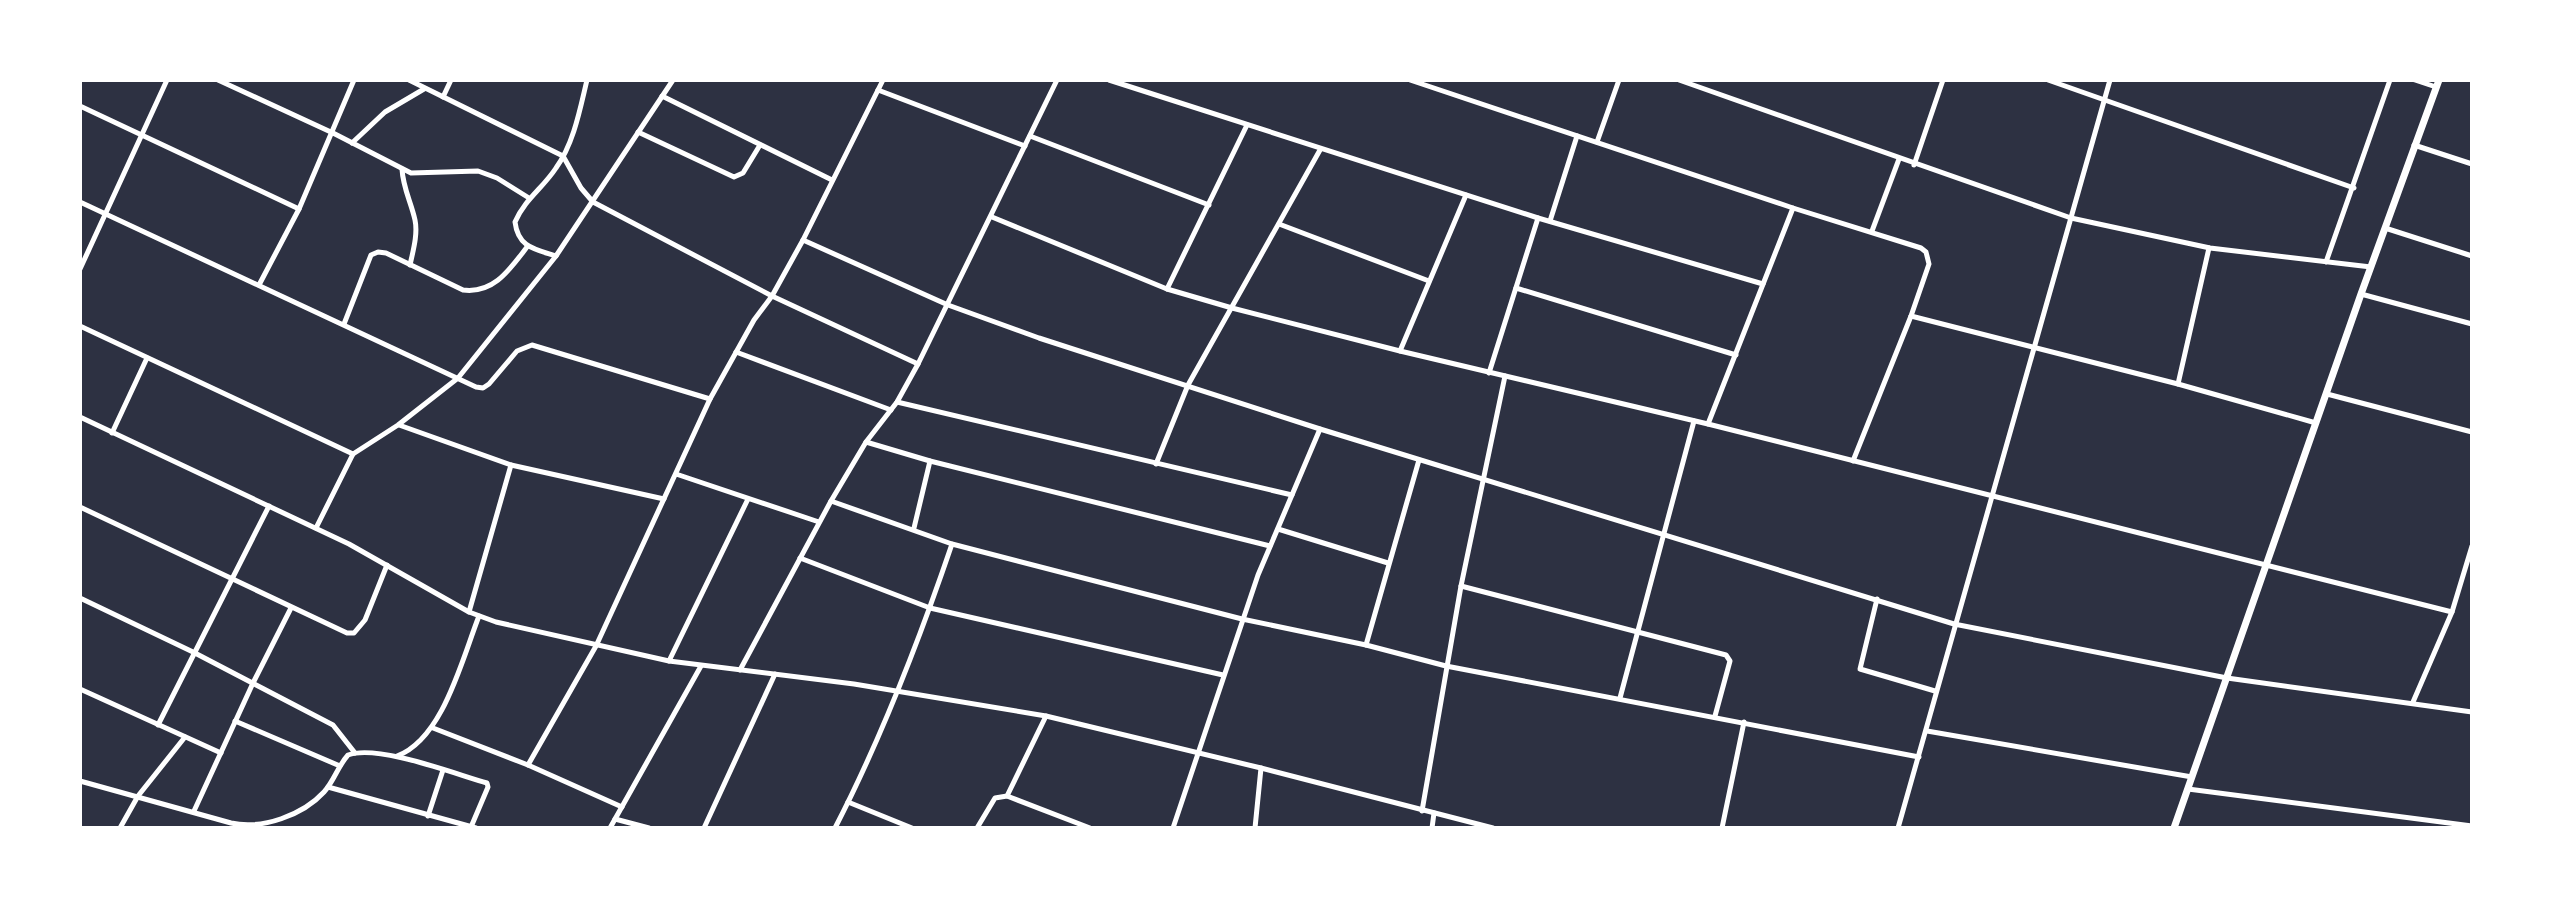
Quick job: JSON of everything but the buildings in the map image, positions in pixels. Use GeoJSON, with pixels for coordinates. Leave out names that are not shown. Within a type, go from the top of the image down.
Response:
{"type":"FeatureCollection","features":[{"type":"Feature","properties":{"kind":"main road"},"geometry":{"type":"LineString","coordinates":[[2174,828],[2437,84]]}},
{"type":"Feature","properties":{"kind":"street"},"geometry":{"type":"LineString","coordinates":[[80,269],[167,80]]}},
{"type":"Feature","properties":{"kind":"street"},"geometry":{"type":"LineString","coordinates":[[218,80],[402,169],[419,175],[478,171],[497,178],[529,198]]}},
{"type":"Feature","properties":{"kind":"street"},"geometry":{"type":"LineString","coordinates":[[259,285],[299,209],[354,80]]}},
{"type":"Feature","properties":{"kind":"street"},"geometry":{"type":"LineString","coordinates":[[409,80],[563,156],[581,188],[593,202],[772,296],[918,364]]}},
{"type":"Feature","properties":{"kind":"street"},"geometry":{"type":"LineString","coordinates":[[443,97],[451,80]]}},
{"type":"Feature","properties":{"kind":"street"},"geometry":{"type":"LineString","coordinates":[[556,256],[520,242],[515,222],[529,198],[563,156],[577,121],[587,80]]}},
{"type":"Feature","properties":{"kind":"street"},"geometry":{"type":"LineString","coordinates":[[316,528],[353,454],[398,425],[458,378],[556,256],[673,80]]}},
{"type":"Feature","properties":{"kind":"street"},"geometry":{"type":"LineString","coordinates":[[528,765],[596,646],[710,399],[803,240],[883,80]]}},
{"type":"Feature","properties":{"kind":"street"},"geometry":{"type":"LineString","coordinates":[[740,670],[831,501],[866,442],[897,402],[918,364],[1057,80]]}},
{"type":"Feature","properties":{"kind":"street"},"geometry":{"type":"LineString","coordinates":[[1109,80],[1320,150],[1763,284]]}},
{"type":"Feature","properties":{"kind":"street"},"geometry":{"type":"LineString","coordinates":[[1410,80],[1793,208],[1872,231],[1926,252],[1929,264],[1911,316],[1853,461]]}},
{"type":"Feature","properties":{"kind":"street"},"geometry":{"type":"LineString","coordinates":[[1597,142],[1619,80]]}},
{"type":"Feature","properties":{"kind":"street"},"geometry":{"type":"LineString","coordinates":[[1681,80],[1914,165],[2071,218],[2210,248],[2371,267]]}},
{"type":"Feature","properties":{"kind":"street"},"geometry":{"type":"LineString","coordinates":[[1914,165],[1943,80]]}},
{"type":"Feature","properties":{"kind":"street"},"geometry":{"type":"LineString","coordinates":[[2048,80],[2354,188]]}},
{"type":"Feature","properties":{"kind":"street"},"geometry":{"type":"LineString","coordinates":[[1898,828],[2110,80]]}},
{"type":"Feature","properties":{"kind":"street"},"geometry":{"type":"LineString","coordinates":[[2326,262],[2390,80]]}},
{"type":"Feature","properties":{"kind":"street"},"geometry":{"type":"LineString","coordinates":[[2415,80],[2437,84]]}},
{"type":"Feature","properties":{"kind":"street"},"geometry":{"type":"LineString","coordinates":[[352,143],[385,112],[425,88]]}},
{"type":"Feature","properties":{"kind":"street"},"geometry":{"type":"LineString","coordinates":[[878,90],[1025,146]]}},
{"type":"Feature","properties":{"kind":"street"},"geometry":{"type":"LineString","coordinates":[[662,96],[832,180]]}},
{"type":"Feature","properties":{"kind":"street"},"geometry":{"type":"LineString","coordinates":[[80,106],[299,209]]}},
{"type":"Feature","properties":{"kind":"street"},"geometry":{"type":"LineString","coordinates":[[1167,289],[1247,125]]}},
{"type":"Feature","properties":{"kind":"street"},"geometry":{"type":"LineString","coordinates":[[638,132],[734,177],[743,173],[760,145]]}},
{"type":"Feature","properties":{"kind":"street"},"geometry":{"type":"LineString","coordinates":[[1030,136],[1209,205]]}},
{"type":"Feature","properties":{"kind":"street"},"geometry":{"type":"LineString","coordinates":[[1550,221],[1577,136]]}},
{"type":"Feature","properties":{"kind":"street"},"geometry":{"type":"LineString","coordinates":[[2414,145],[2472,164]]}},
{"type":"Feature","properties":{"kind":"street"},"geometry":{"type":"LineString","coordinates":[[1156,464],[1188,385],[1320,150]]}},
{"type":"Feature","properties":{"kind":"street"},"geometry":{"type":"LineString","coordinates":[[1872,231],[1899,159]]}},
{"type":"Feature","properties":{"kind":"street"},"geometry":{"type":"LineString","coordinates":[[402,169],[403,186],[415,219],[410,265]]}},
{"type":"Feature","properties":{"kind":"street"},"geometry":{"type":"LineString","coordinates":[[1400,351],[1466,195]]}},
{"type":"Feature","properties":{"kind":"street"},"geometry":{"type":"LineString","coordinates":[[80,202],[476,387],[483,388],[517,351],[532,345],[710,399]]}},
{"type":"Feature","properties":{"kind":"street"},"geometry":{"type":"LineString","coordinates":[[1708,424],[1793,208]]}},
{"type":"Feature","properties":{"kind":"street"},"geometry":{"type":"LineString","coordinates":[[992,217],[1167,289],[1232,308],[1708,424],[2452,612]]}},
{"type":"Feature","properties":{"kind":"street"},"geometry":{"type":"LineString","coordinates":[[1489,373],[1538,218]]}},
{"type":"Feature","properties":{"kind":"street"},"geometry":{"type":"LineString","coordinates":[[1279,224],[1429,281]]}},
{"type":"Feature","properties":{"kind":"street"},"geometry":{"type":"LineString","coordinates":[[2385,228],[2472,256]]}},
{"type":"Feature","properties":{"kind":"street"},"geometry":{"type":"LineString","coordinates":[[803,240],[948,305],[1049,342],[1419,460],[1954,624],[2227,678],[2472,712]]}},
{"type":"Feature","properties":{"kind":"street"},"geometry":{"type":"LineString","coordinates":[[344,324],[371,255],[378,252],[471,291],[493,284],[505,276],[527,247]]}},
{"type":"Feature","properties":{"kind":"street"},"geometry":{"type":"LineString","coordinates":[[2178,384],[2210,248]]}},
{"type":"Feature","properties":{"kind":"street"},"geometry":{"type":"LineString","coordinates":[[1516,288],[1736,355]]}},
{"type":"Feature","properties":{"kind":"street"},"geometry":{"type":"LineString","coordinates":[[2361,294],[2472,324]]}},
{"type":"Feature","properties":{"kind":"street"},"geometry":{"type":"LineString","coordinates":[[1911,316],[2178,384],[2316,423]]}},
{"type":"Feature","properties":{"kind":"street"},"geometry":{"type":"LineString","coordinates":[[80,326],[353,454]]}},
{"type":"Feature","properties":{"kind":"street"},"geometry":{"type":"LineString","coordinates":[[736,352],[891,410]]}},
{"type":"Feature","properties":{"kind":"street"},"geometry":{"type":"LineString","coordinates":[[112,433],[147,358]]}},
{"type":"Feature","properties":{"kind":"street"},"geometry":{"type":"LineString","coordinates":[[1422,811],[1461,586],[1505,376]]}},
{"type":"Feature","properties":{"kind":"street"},"geometry":{"type":"LineString","coordinates":[[2327,394],[2472,432]]}},
{"type":"Feature","properties":{"kind":"street"},"geometry":{"type":"LineString","coordinates":[[897,402],[1292,495]]}},
{"type":"Feature","properties":{"kind":"street"},"geometry":{"type":"LineString","coordinates":[[80,417],[316,528],[479,616],[669,661],[775,674],[1046,716],[1197,751],[1493,828]]}},
{"type":"Feature","properties":{"kind":"street"},"geometry":{"type":"LineString","coordinates":[[1620,698],[1694,421]]}},
{"type":"Feature","properties":{"kind":"street"},"geometry":{"type":"LineString","coordinates":[[398,425],[511,465],[664,499]]}},
{"type":"Feature","properties":{"kind":"street"},"geometry":{"type":"LineString","coordinates":[[1173,828],[1242,619],[1320,429]]}},
{"type":"Feature","properties":{"kind":"street"},"geometry":{"type":"LineString","coordinates":[[866,442],[930,461],[1270,546]]}},
{"type":"Feature","properties":{"kind":"street"},"geometry":{"type":"LineString","coordinates":[[1366,645],[1419,460]]}},
{"type":"Feature","properties":{"kind":"street"},"geometry":{"type":"LineString","coordinates":[[914,528],[930,461]]}},
{"type":"Feature","properties":{"kind":"street"},"geometry":{"type":"LineString","coordinates":[[469,612],[511,465]]}},
{"type":"Feature","properties":{"kind":"street"},"geometry":{"type":"LineString","coordinates":[[676,474],[820,522]]}},
{"type":"Feature","properties":{"kind":"street"},"geometry":{"type":"LineString","coordinates":[[669,661],[748,499]]}},
{"type":"Feature","properties":{"kind":"street"},"geometry":{"type":"LineString","coordinates":[[831,501],[952,544],[1242,619],[1366,645],[1446,666],[1919,757]]}},
{"type":"Feature","properties":{"kind":"street"},"geometry":{"type":"LineString","coordinates":[[158,725],[269,506]]}},
{"type":"Feature","properties":{"kind":"street"},"geometry":{"type":"LineString","coordinates":[[80,507],[347,633],[354,633],[365,620],[387,565]]}},
{"type":"Feature","properties":{"kind":"street"},"geometry":{"type":"LineString","coordinates":[[1278,529],[1388,563]]}},
{"type":"Feature","properties":{"kind":"street"},"geometry":{"type":"LineString","coordinates":[[835,828],[897,692],[952,544]]}},
{"type":"Feature","properties":{"kind":"street"},"geometry":{"type":"LineString","coordinates":[[2412,702],[2452,612],[2472,546]]}},
{"type":"Feature","properties":{"kind":"street"},"geometry":{"type":"LineString","coordinates":[[800,558],[930,608],[1223,675]]}},
{"type":"Feature","properties":{"kind":"street"},"geometry":{"type":"LineString","coordinates":[[1461,586],[1729,658],[1715,716]]}},
{"type":"Feature","properties":{"kind":"street"},"geometry":{"type":"LineString","coordinates":[[80,598],[193,652],[337,728],[355,753]]}},
{"type":"Feature","properties":{"kind":"street"},"geometry":{"type":"LineString","coordinates":[[1877,599],[1860,669],[1936,691]]}},
{"type":"Feature","properties":{"kind":"street"},"geometry":{"type":"LineString","coordinates":[[194,811],[291,608]]}},
{"type":"Feature","properties":{"kind":"street"},"geometry":{"type":"LineString","coordinates":[[396,756],[417,746],[433,728],[479,616]]}},
{"type":"Feature","properties":{"kind":"street"},"geometry":{"type":"LineString","coordinates":[[610,828],[701,666]]}},
{"type":"Feature","properties":{"kind":"street"},"geometry":{"type":"LineString","coordinates":[[704,828],[775,674]]}},
{"type":"Feature","properties":{"kind":"street"},"geometry":{"type":"LineString","coordinates":[[80,689],[221,753]]}},
{"type":"Feature","properties":{"kind":"street"},"geometry":{"type":"LineString","coordinates":[[1007,796],[1046,716]]}},
{"type":"Feature","properties":{"kind":"street"},"geometry":{"type":"LineString","coordinates":[[235,721],[340,766]]}},
{"type":"Feature","properties":{"kind":"street"},"geometry":{"type":"LineString","coordinates":[[1722,828],[1744,722]]}},
{"type":"Feature","properties":{"kind":"street"},"geometry":{"type":"LineString","coordinates":[[433,728],[528,765],[622,807]]}},
{"type":"Feature","properties":{"kind":"street"},"geometry":{"type":"LineString","coordinates":[[1927,731],[2192,777]]}},
{"type":"Feature","properties":{"kind":"street"},"geometry":{"type":"LineString","coordinates":[[120,828],[138,796],[185,737]]}},
{"type":"Feature","properties":{"kind":"street"},"geometry":{"type":"LineString","coordinates":[[80,781],[238,826],[283,819],[314,801],[328,787],[348,755],[355,753],[396,756],[488,785],[474,827],[328,787]]}},
{"type":"Feature","properties":{"kind":"street"},"geometry":{"type":"LineString","coordinates":[[1255,828],[1261,768]]}},
{"type":"Feature","properties":{"kind":"street"},"geometry":{"type":"LineString","coordinates":[[428,816],[443,770]]}},
{"type":"Feature","properties":{"kind":"street"},"geometry":{"type":"LineString","coordinates":[[2188,789],[2470,826]]}},
{"type":"Feature","properties":{"kind":"street"},"geometry":{"type":"LineString","coordinates":[[977,828],[995,798],[1007,796],[1090,828]]}},
{"type":"Feature","properties":{"kind":"street"},"geometry":{"type":"LineString","coordinates":[[848,802],[912,828]]}},
{"type":"Feature","properties":{"kind":"street"},"geometry":{"type":"LineString","coordinates":[[1432,828],[1434,813]]}},
{"type":"Feature","properties":{"kind":"street"},"geometry":{"type":"LineString","coordinates":[[615,819],[649,828]]}}]}
